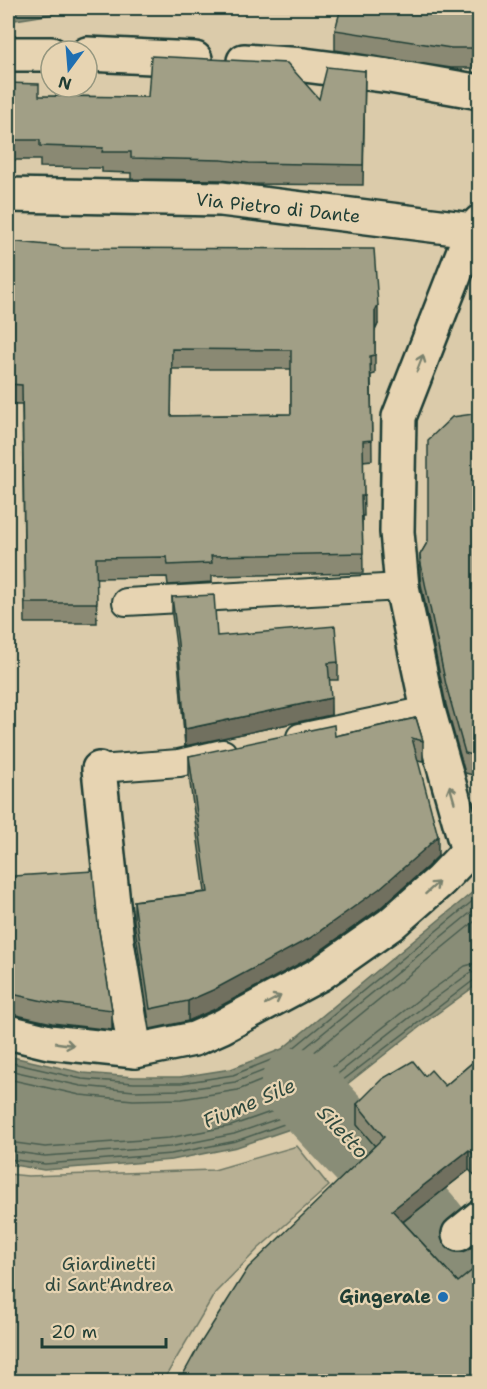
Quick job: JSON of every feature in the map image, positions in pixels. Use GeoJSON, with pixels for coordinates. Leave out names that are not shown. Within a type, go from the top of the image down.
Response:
{"type":"FeatureCollection","features":[{"type":"Feature","properties":{"kind":"street"},"geometry":{"type":"LineString","coordinates":[[8,54],[39,54]]}},
{"type":"Feature","properties":{"kind":"street"},"geometry":{"type":"LineString","coordinates":[[99,55],[304,64],[480,92]]}},
{"type":"Feature","properties":{"kind":"street","name":"Via Pietro di Dante"},"geometry":{"type":"LineString","coordinates":[[8,195],[220,199],[478,228]]}},
{"type":"Feature","properties":{"kind":"street"},"geometry":{"type":"LineString","coordinates":[[8,1032],[49,1042],[135,1052],[194,1039],[320,974],[391,924],[440,881],[474,845],[428,710],[402,587],[397,532],[399,417],[465,248],[478,228]]}},
{"type":"Feature","properties":{"kind":"street"},"geometry":{"type":"LineString","coordinates":[[99,769],[117,942],[135,1052]]}},
{"type":"Feature","properties":{"kind":"lane"},"geometry":{"type":"LineString","coordinates":[[126,602],[402,587]]}},
{"type":"Feature","properties":{"kind":"lane"},"geometry":{"type":"LineString","coordinates":[[281,741],[428,710]]}},
{"type":"Feature","properties":{"kind":"lane"},"geometry":{"type":"LineString","coordinates":[[99,769],[179,762],[247,748]]}},
{"type":"Feature","properties":{"kind":"green space","name":"Giardinetti di Sant'Andrea"},"geometry":{"type":"Polygon","coordinates":[[[297,1146],[329,1186],[258,1249],[215,1293],[163,1381],[8,1381],[8,1174],[28,1176],[214,1170],[297,1146]]]}},
{"type":"Feature","properties":{"kind":"water"},"geometry":{"type":"Polygon","coordinates":[[[8,8],[91,8],[8,21],[8,8]]]}},
{"type":"Feature","properties":{"kind":"water","name":"Fiume Sile"},"geometry":{"type":"Polygon","coordinates":[[[479,887],[479,983],[290,1129],[237,1147],[172,1160],[44,1170],[8,1164],[8,1056],[83,1073],[134,1077],[180,1077],[231,1069],[282,1049],[479,887]]]}},
{"type":"Feature","properties":{"kind":"building"},"geometry":{"type":"Polygon","coordinates":[[[341,8],[480,8],[480,48],[451,48],[335,30],[341,8]]]}},
{"type":"Feature","properties":{"kind":"building"},"geometry":{"type":"Polygon","coordinates":[[[151,56],[287,63],[319,99],[327,67],[365,71],[363,165],[131,158],[131,152],[102,152],[103,148],[40,146],[40,140],[8,140],[8,83],[39,84],[39,99],[148,97],[151,56]]]}},
{"type":"Feature","properties":{"kind":"building"},"geometry":{"type":"Polygon","coordinates":[[[8,241],[62,248],[374,249],[378,305],[375,311],[375,355],[370,356],[372,440],[363,441],[364,496],[361,496],[363,553],[211,556],[212,563],[168,565],[167,557],[96,558],[97,603],[25,603],[22,385],[8,384],[8,241]],[[172,349],[171,416],[291,414],[291,350],[172,349]]]}},
{"type":"Feature","properties":{"kind":"building"},"geometry":{"type":"Polygon","coordinates":[[[480,413],[480,757],[465,753],[446,685],[420,555],[428,541],[428,440],[452,417],[480,413]]]}},
{"type":"Feature","properties":{"kind":"building"},"geometry":{"type":"Polygon","coordinates":[[[214,595],[217,636],[335,626],[338,662],[328,663],[331,698],[185,729],[172,597],[214,595]]]}},
{"type":"Feature","properties":{"kind":"building"},"geometry":{"type":"Polygon","coordinates":[[[416,718],[423,741],[412,738],[438,836],[379,889],[310,938],[213,990],[188,1001],[150,1009],[134,901],[208,892],[189,756],[334,725],[335,736],[416,718]]]}},
{"type":"Feature","properties":{"kind":"building"},"geometry":{"type":"Polygon","coordinates":[[[93,871],[98,925],[112,1010],[52,1003],[8,994],[8,895],[14,896],[14,876],[93,871]]]}},
{"type":"Feature","properties":{"kind":"building"},"geometry":{"type":"Polygon","coordinates":[[[480,1056],[480,1160],[469,1150],[392,1210],[458,1282],[480,1264],[480,1382],[179,1382],[248,1268],[384,1137],[357,1104],[382,1079],[413,1061],[425,1076],[431,1070],[445,1086],[480,1056]]]}},
{"type":"Feature","properties":{"kind":"waterway","name":"Siletto"},"geometry":{"type":"LineString","coordinates":[[298,1085],[424,1219],[480,1290]]}},
{"type":"Feature","properties":{"kind":"place","name":"Gingerale"},"geometry":{"type":"Point","coordinates":[443,1297]}}]}
